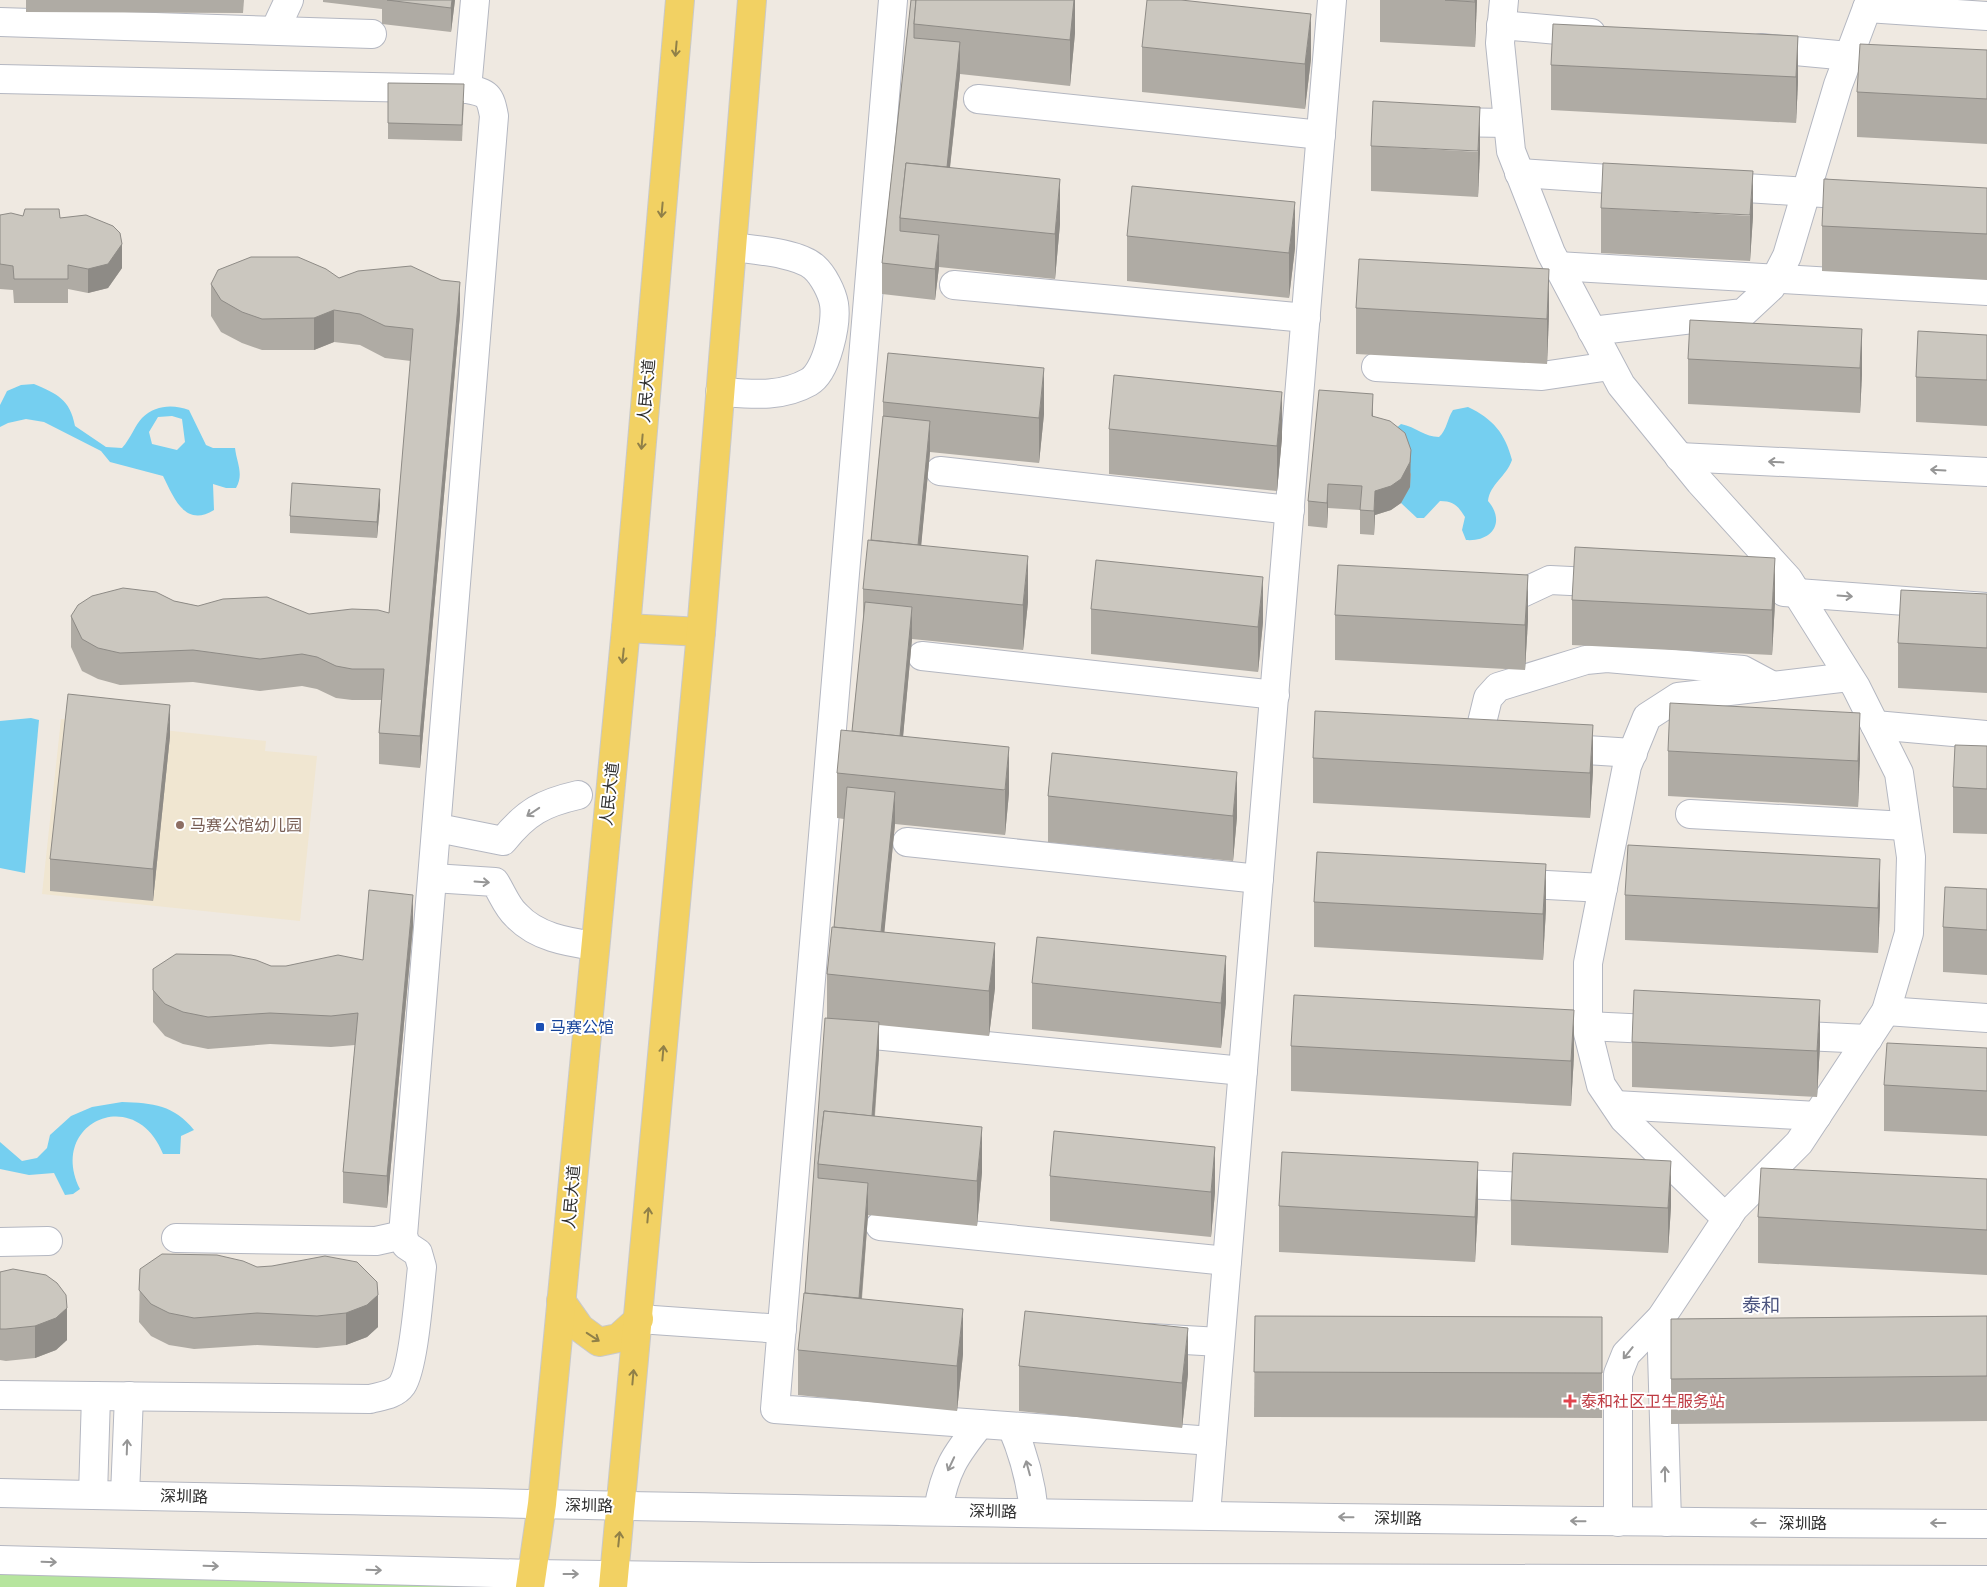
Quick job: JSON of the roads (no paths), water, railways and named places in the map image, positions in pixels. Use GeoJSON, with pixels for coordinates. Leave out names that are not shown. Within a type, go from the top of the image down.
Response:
{"type":"FeatureCollection","features":[{"type":"Feature","properties":{"kind":"main road","name":"人民大道"},"geometry":{"type":"LineString","coordinates":[[531,1581],[542,1504],[626,628],[680,0]]}},
{"type":"Feature","properties":{"kind":"main road"},"geometry":{"type":"LineString","coordinates":[[614,1581],[701,632],[752,0]]}},
{"type":"Feature","properties":{"kind":"main road"},"geometry":{"type":"LineString","coordinates":[[626,628],[701,632]]}},
{"type":"Feature","properties":{"kind":"main road"},"geometry":{"type":"LineString","coordinates":[[561,1301],[580,1328],[599,1342],[618,1338],[639,1318]]}},
{"type":"Feature","properties":{"kind":"street"},"geometry":{"type":"LineString","coordinates":[[275,30],[289,0]]}},
{"type":"Feature","properties":{"kind":"street"},"geometry":{"type":"LineString","coordinates":[[467,89],[475,0]]}},
{"type":"Feature","properties":{"kind":"street"},"geometry":{"type":"LineString","coordinates":[[893,0],[775,1409],[1212,1442]]}},
{"type":"Feature","properties":{"kind":"street"},"geometry":{"type":"LineString","coordinates":[[1206,1514],[1332,0]]}},
{"type":"Feature","properties":{"kind":"street"},"geometry":{"type":"LineString","coordinates":[[1592,331],[1743,313],[1771,287],[1788,256],[1838,85],[1869,4],[1987,16]]}},
{"type":"Feature","properties":{"kind":"street"},"geometry":{"type":"LineString","coordinates":[[1618,1522],[1618,1374],[1626,1354],[1661,1318],[1734,1208],[1799,1143],[1886,1011],[1910,933],[1910,857],[1899,773],[1875,725],[1850,677],[1788,579],[1679,457],[1621,385],[1592,331],[1552,275],[1520,173],[1510,151],[1500,43],[1503,12],[1621,35]]}},
{"type":"Feature","properties":{"kind":"street"},"geometry":{"type":"LineString","coordinates":[[0,22],[372,34]]}},
{"type":"Feature","properties":{"kind":"street"},"geometry":{"type":"LineString","coordinates":[[1740,46],[1849,56]]}},
{"type":"Feature","properties":{"kind":"street"},"geometry":{"type":"LineString","coordinates":[[0,79],[467,89],[483,92],[491,100],[494,116],[434,878],[403,1235],[406,1245],[418,1253],[422,1268],[409,1370],[401,1387],[390,1395],[370,1399],[0,1396]]}},
{"type":"Feature","properties":{"kind":"street"},"geometry":{"type":"LineString","coordinates":[[978,99],[1321,135]]}},
{"type":"Feature","properties":{"kind":"street"},"geometry":{"type":"LineString","coordinates":[[1419,121],[1508,123]]}},
{"type":"Feature","properties":{"kind":"street"},"geometry":{"type":"LineString","coordinates":[[1520,173],[1844,194]]}},
{"type":"Feature","properties":{"kind":"street"},"geometry":{"type":"LineString","coordinates":[[720,392],[775,394],[811,381],[824,361],[834,328],[834,303],[824,281],[813,266],[788,255],[733,247]]}},
{"type":"Feature","properties":{"kind":"street"},"geometry":{"type":"LineString","coordinates":[[1552,275],[1775,279],[1987,291]]}},
{"type":"Feature","properties":{"kind":"street"},"geometry":{"type":"LineString","coordinates":[[954,286],[1306,318]]}},
{"type":"Feature","properties":{"kind":"street"},"geometry":{"type":"LineString","coordinates":[[834,328],[865,330]]}},
{"type":"Feature","properties":{"kind":"street"},"geometry":{"type":"LineString","coordinates":[[1376,367],[1542,376],[1610,366]]}},
{"type":"Feature","properties":{"kind":"street"},"geometry":{"type":"LineString","coordinates":[[1679,457],[1987,472]]}},
{"type":"Feature","properties":{"kind":"street"},"geometry":{"type":"LineString","coordinates":[[940,471],[1290,510]]}},
{"type":"Feature","properties":{"kind":"street"},"geometry":{"type":"LineString","coordinates":[[1471,592],[1520,594],[1550,580],[1639,585]]}},
{"type":"Feature","properties":{"kind":"street"},"geometry":{"type":"LineString","coordinates":[[1757,591],[1987,606]]}},
{"type":"Feature","properties":{"kind":"street"},"geometry":{"type":"LineString","coordinates":[[922,656],[1274,694]]}},
{"type":"Feature","properties":{"kind":"street"},"geometry":{"type":"LineString","coordinates":[[1477,743],[1488,698],[1498,687],[1586,660],[1607,658],[1743,670],[1773,686]]}},
{"type":"Feature","properties":{"kind":"street"},"geometry":{"type":"LineString","coordinates":[[1727,1219],[1624,1119],[1601,1085],[1588,1030],[1588,963],[1627,766],[1647,717],[1678,697],[1850,677]]}},
{"type":"Feature","properties":{"kind":"street"},"geometry":{"type":"LineString","coordinates":[[1875,725],[1987,735]]}},
{"type":"Feature","properties":{"kind":"street"},"geometry":{"type":"LineString","coordinates":[[1449,741],[1633,753]]}},
{"type":"Feature","properties":{"kind":"street"},"geometry":{"type":"LineString","coordinates":[[438,828],[502,840],[515,825],[533,810],[550,802],[578,796]]}},
{"type":"Feature","properties":{"kind":"street"},"geometry":{"type":"LineString","coordinates":[[1690,814],[1906,826]]}},
{"type":"Feature","properties":{"kind":"street"},"geometry":{"type":"LineString","coordinates":[[907,842],[1259,879]]}},
{"type":"Feature","properties":{"kind":"street"},"geometry":{"type":"LineString","coordinates":[[434,878],[495,882],[515,915],[536,931],[567,942],[594,946]]}},
{"type":"Feature","properties":{"kind":"street"},"geometry":{"type":"LineString","coordinates":[[1484,881],[1603,888]]}},
{"type":"Feature","properties":{"kind":"street"},"geometry":{"type":"LineString","coordinates":[[1886,1011],[1987,1018]]}},
{"type":"Feature","properties":{"kind":"street"},"geometry":{"type":"LineString","coordinates":[[807,1028],[1243,1071]]}},
{"type":"Feature","properties":{"kind":"street"},"geometry":{"type":"LineString","coordinates":[[1559,1032],[1588,1030],[1694,1031]]}},
{"type":"Feature","properties":{"kind":"street"},"geometry":{"type":"LineString","coordinates":[[1762,1034],[1868,1039]]}},
{"type":"Feature","properties":{"kind":"street"},"geometry":{"type":"LineString","coordinates":[[1615,1106],[1817,1116]]}},
{"type":"Feature","properties":{"kind":"street"},"geometry":{"type":"LineString","coordinates":[[1414,1182],[1573,1190]]}},
{"type":"Feature","properties":{"kind":"street"},"geometry":{"type":"LineString","coordinates":[[1662,1194],[1702,1195]]}},
{"type":"Feature","properties":{"kind":"street"},"geometry":{"type":"LineString","coordinates":[[880,1226],[1227,1261]]}},
{"type":"Feature","properties":{"kind":"street"},"geometry":{"type":"LineString","coordinates":[[176,1238],[376,1241],[403,1235]]}},
{"type":"Feature","properties":{"kind":"street"},"geometry":{"type":"LineString","coordinates":[[0,1242],[48,1241]]}},
{"type":"Feature","properties":{"kind":"street"},"geometry":{"type":"LineString","coordinates":[[639,1318],[782,1329]]}},
{"type":"Feature","properties":{"kind":"street"},"geometry":{"type":"LineString","coordinates":[[1661,1318],[1667,1522]]}},
{"type":"Feature","properties":{"kind":"street"},"geometry":{"type":"LineString","coordinates":[[1122,1336],[1220,1342]]}},
{"type":"Feature","properties":{"kind":"street"},"geometry":{"type":"LineString","coordinates":[[93,1495],[96,1396]]}},
{"type":"Feature","properties":{"kind":"street"},"geometry":{"type":"LineString","coordinates":[[126,1495],[129,1396]]}},
{"type":"Feature","properties":{"kind":"street"},"geometry":{"type":"LineString","coordinates":[[938,1510],[942,1483],[956,1454],[980,1424]]}},
{"type":"Feature","properties":{"kind":"street"},"geometry":{"type":"LineString","coordinates":[[1012,1427],[1032,1482],[1034,1512]]}},
{"type":"Feature","properties":{"kind":"street","name":"深圳路"},"geometry":{"type":"LineString","coordinates":[[0,1493],[622,1506],[1618,1522],[1987,1524]]}},
{"type":"Feature","properties":{"kind":"street"},"geometry":{"type":"LineString","coordinates":[[0,1560],[531,1581],[1987,1580]]}},
{"type":"Feature","properties":{"kind":"water"},"geometry":{"type":"Polygon","coordinates":[[[34,384],[56,395],[70,409],[75,426],[106,447],[122,448],[140,421],[153,410],[171,406],[189,410],[206,445],[213,448],[235,448],[240,473],[236,488],[226,488],[213,484],[214,510],[204,515],[195,515],[188,513],[176,501],[163,476],[110,462],[101,451],[44,422],[26,419],[0,427],[0,405],[7,391],[21,385],[34,384]],[[172,416],[158,417],[149,432],[152,444],[177,450],[185,442],[182,419],[172,416]]]}},
{"type":"Feature","properties":{"kind":"water"},"geometry":{"type":"Polygon","coordinates":[[[1468,407],[1497,428],[1506,442],[1512,460],[1489,495],[1488,501],[1496,516],[1496,523],[1489,534],[1475,540],[1466,540],[1462,530],[1465,517],[1458,507],[1452,503],[1440,501],[1424,518],[1417,518],[1401,503],[1394,430],[1401,424],[1434,437],[1439,437],[1444,431],[1453,410],[1468,407]]]}},
{"type":"Feature","properties":{"kind":"water"},"geometry":{"type":"Polygon","coordinates":[[[31,718],[39,720],[25,873],[0,868],[0,721],[31,718]]]}},
{"type":"Feature","properties":{"kind":"water"},"geometry":{"type":"Polygon","coordinates":[[[122,1102],[144,1103],[162,1107],[179,1115],[194,1130],[181,1136],[180,1154],[163,1154],[150,1132],[134,1120],[116,1116],[99,1120],[84,1130],[75,1146],[73,1166],[80,1189],[73,1194],[65,1195],[54,1173],[29,1175],[0,1169],[0,1142],[22,1161],[37,1158],[47,1148],[50,1135],[71,1116],[92,1107],[122,1102]]]}},
{"type":"Feature","properties":{"kind":"place","name":"马赛公馆幼儿园"},"geometry":{"type":"Point","coordinates":[180,825]}},
{"type":"Feature","properties":{"kind":"place","name":"马赛公馆"},"geometry":{"type":"Point","coordinates":[540,1027]}},
{"type":"Feature","properties":{"kind":"place","name":"泰和社区卫生服务站"},"geometry":{"type":"Point","coordinates":[1570,1401]}},
{"type":"Feature","properties":{"kind":"district","name":"泰和"},"geometry":{"type":"Point","coordinates":[1761,1305]}}]}
